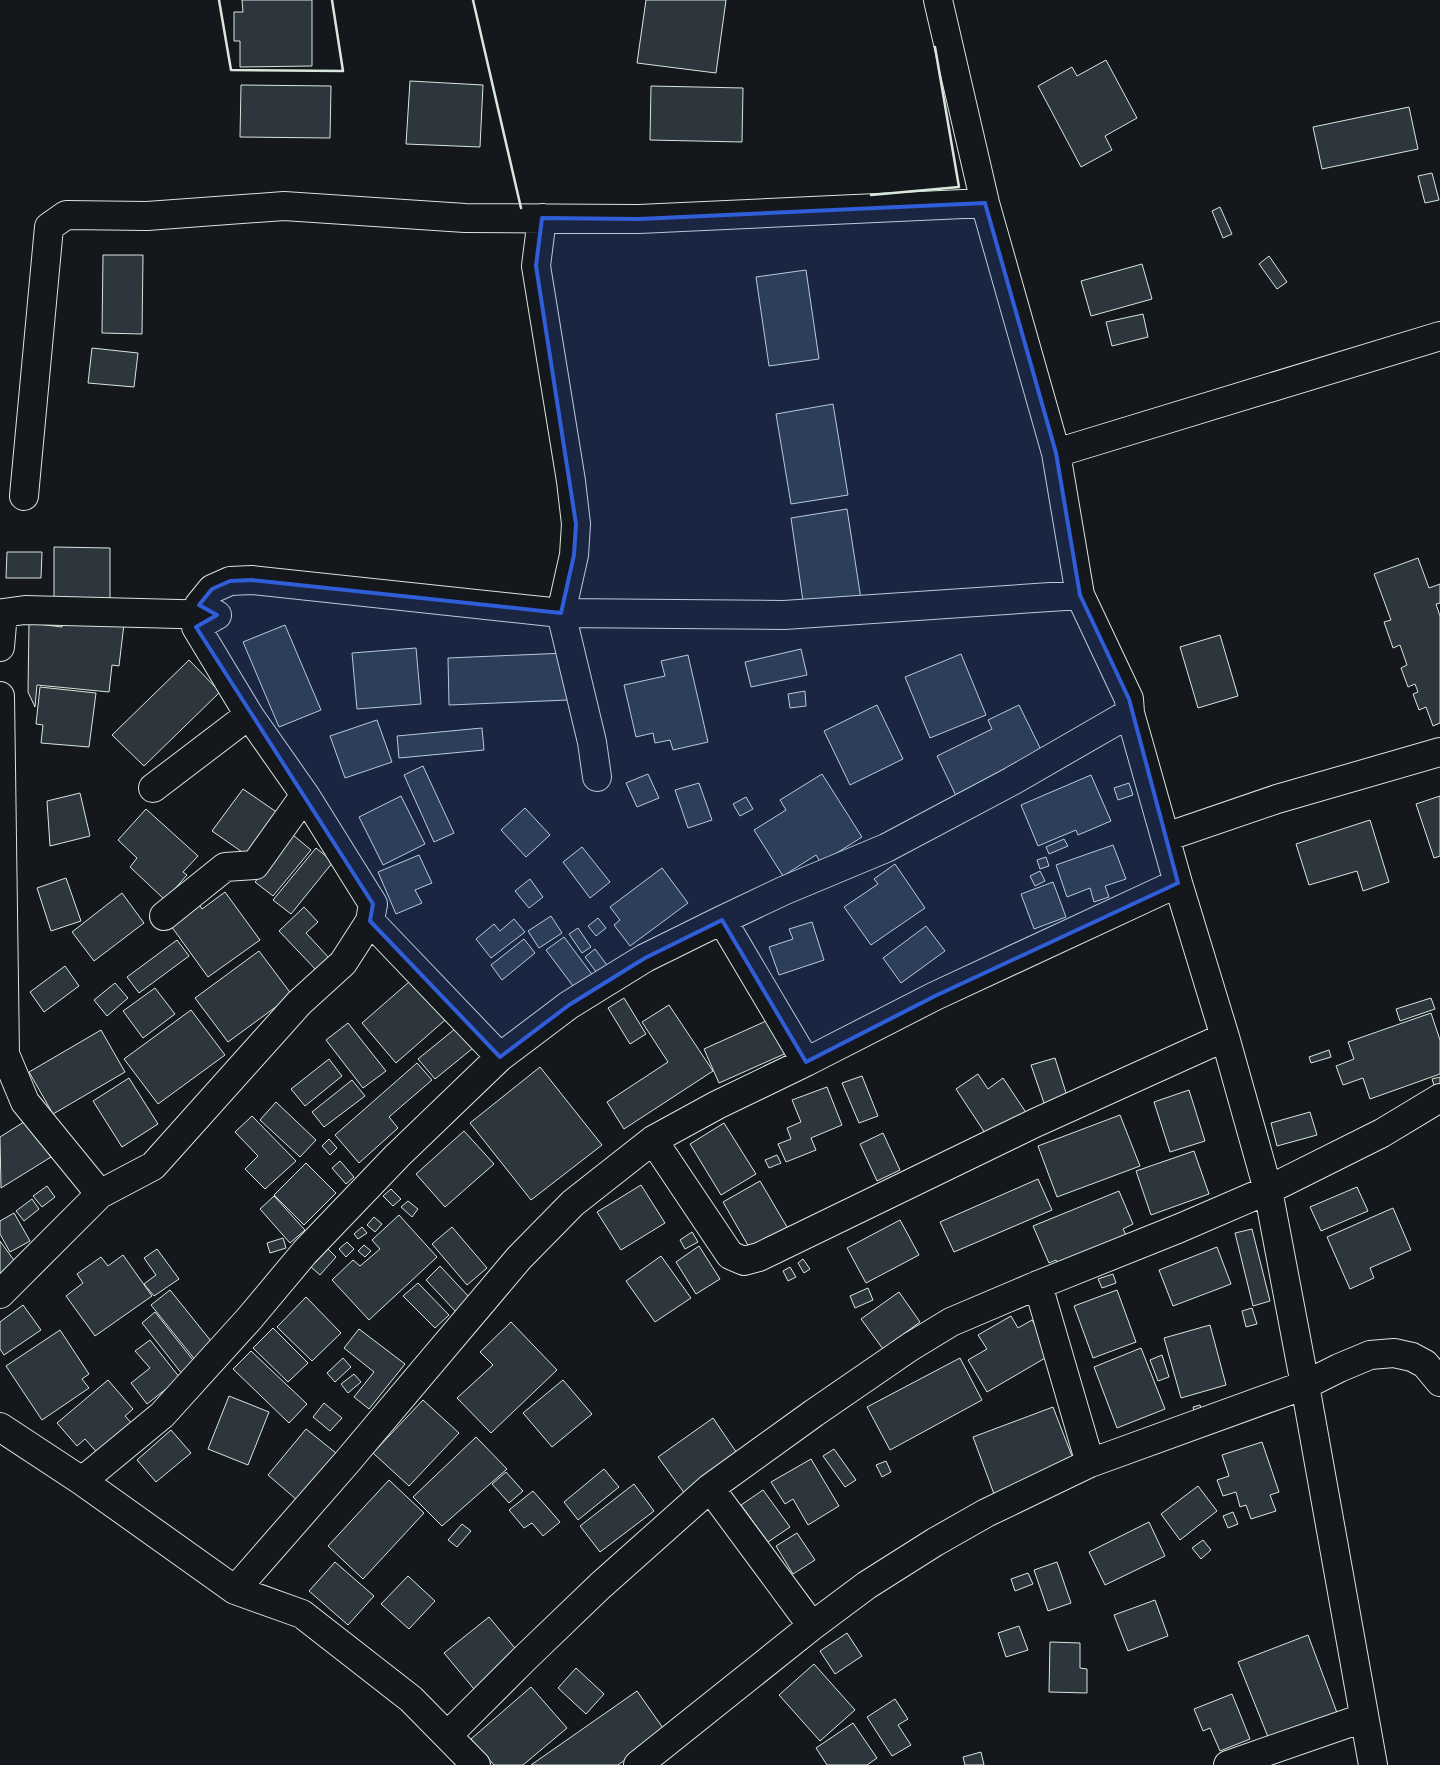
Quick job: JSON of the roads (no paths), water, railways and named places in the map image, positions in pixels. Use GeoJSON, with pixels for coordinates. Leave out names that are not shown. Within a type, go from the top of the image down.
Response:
{"type":"FeatureCollection","features":[{"type":"Feature","properties":{"kind":"street"},"geometry":{"type":"LineString","coordinates":[[938,0],[984,203],[1056,453],[1080,595],[1129,699],[1130,713],[1178,883],[1225,1037],[1268,1190],[1305,1385],[1372,1765]]}},
{"type":"Feature","properties":{"kind":"street"},"geometry":{"type":"LineString","coordinates":[[24,496],[49,227],[66,215],[147,216],[284,206],[465,218],[639,219],[984,203]]}},
{"type":"Feature","properties":{"kind":"street"},"geometry":{"type":"LineString","coordinates":[[542,218],[536,266],[571,481],[576,524],[574,555],[561,613],[592,742],[598,778]]}},
{"type":"Feature","properties":{"kind":"street"},"geometry":{"type":"LineString","coordinates":[[1056,453],[1440,336]]}},
{"type":"Feature","properties":{"kind":"street"},"geometry":{"type":"LineString","coordinates":[[217,615],[199,605],[212,589],[230,581],[252,580],[561,613],[784,615],[1080,595]]}},
{"type":"Feature","properties":{"kind":"street"},"geometry":{"type":"LineString","coordinates":[[0,646],[3,613],[25,610],[217,615]]}},
{"type":"Feature","properties":{"kind":"street"},"geometry":{"type":"LineString","coordinates":[[0,1294],[100,1194],[153,1166],[299,1004],[343,963],[370,921],[373,904],[305,795],[249,715],[196,627],[217,615]]}},
{"type":"Feature","properties":{"kind":"street"},"geometry":{"type":"LineString","coordinates":[[0,696],[5,1054],[25,1102],[100,1194]]}},
{"type":"Feature","properties":{"kind":"street"},"geometry":{"type":"LineString","coordinates":[[82,1481],[162,1414],[249,1319],[305,1252],[397,1156],[500,1057],[569,1005],[644,958],[783,892],[886,848],[1012,781],[1130,713]]}},
{"type":"Feature","properties":{"kind":"street"},"geometry":{"type":"LineString","coordinates":[[153,788],[249,715]]}},
{"type":"Feature","properties":{"kind":"street"},"geometry":{"type":"LineString","coordinates":[[1166,837],[1277,799],[1440,752]]}},
{"type":"Feature","properties":{"kind":"street"},"geometry":{"type":"LineString","coordinates":[[164,916],[225,867],[255,865],[305,795]]}},
{"type":"Feature","properties":{"kind":"street"},"geometry":{"type":"LineString","coordinates":[[235,1590],[346,1463],[519,1258],[573,1203],[653,1140],[717,1105],[806,1062],[934,996],[1178,883]]}},
{"type":"Feature","properties":{"kind":"street"},"geometry":{"type":"LineString","coordinates":[[722,920],[806,1062]]}},
{"type":"Feature","properties":{"kind":"street"},"geometry":{"type":"LineString","coordinates":[[370,921],[500,1057]]}},
{"type":"Feature","properties":{"kind":"street"},"geometry":{"type":"LineString","coordinates":[[653,1140],[730,1255],[744,1261],[759,1257],[1026,1127],[1225,1037]]}},
{"type":"Feature","properties":{"kind":"street"},"geometry":{"type":"LineString","coordinates":[[448,1735],[600,1586],[710,1488],[910,1347],[951,1322],[1268,1190],[1382,1133],[1440,1098]]}},
{"type":"Feature","properties":{"kind":"street"},"geometry":{"type":"LineString","coordinates":[[1038,1285],[1090,1463]]}},
{"type":"Feature","properties":{"kind":"street"},"geometry":{"type":"LineString","coordinates":[[638,1765],[812,1626],[867,1585],[935,1542],[986,1513],[1090,1463],[1305,1385],[1339,1368],[1370,1356],[1394,1353],[1412,1357],[1425,1364],[1440,1382]]}},
{"type":"Feature","properties":{"kind":"street"},"geometry":{"type":"LineString","coordinates":[[0,1427],[82,1481],[235,1590],[302,1614],[410,1699],[476,1765]]}},
{"type":"Feature","properties":{"kind":"street"},"geometry":{"type":"LineString","coordinates":[[710,1488],[812,1626]]}},
{"type":"Feature","properties":{"kind":"street"},"geometry":{"type":"LineString","coordinates":[[1228,1765],[1363,1718]]}}]}
